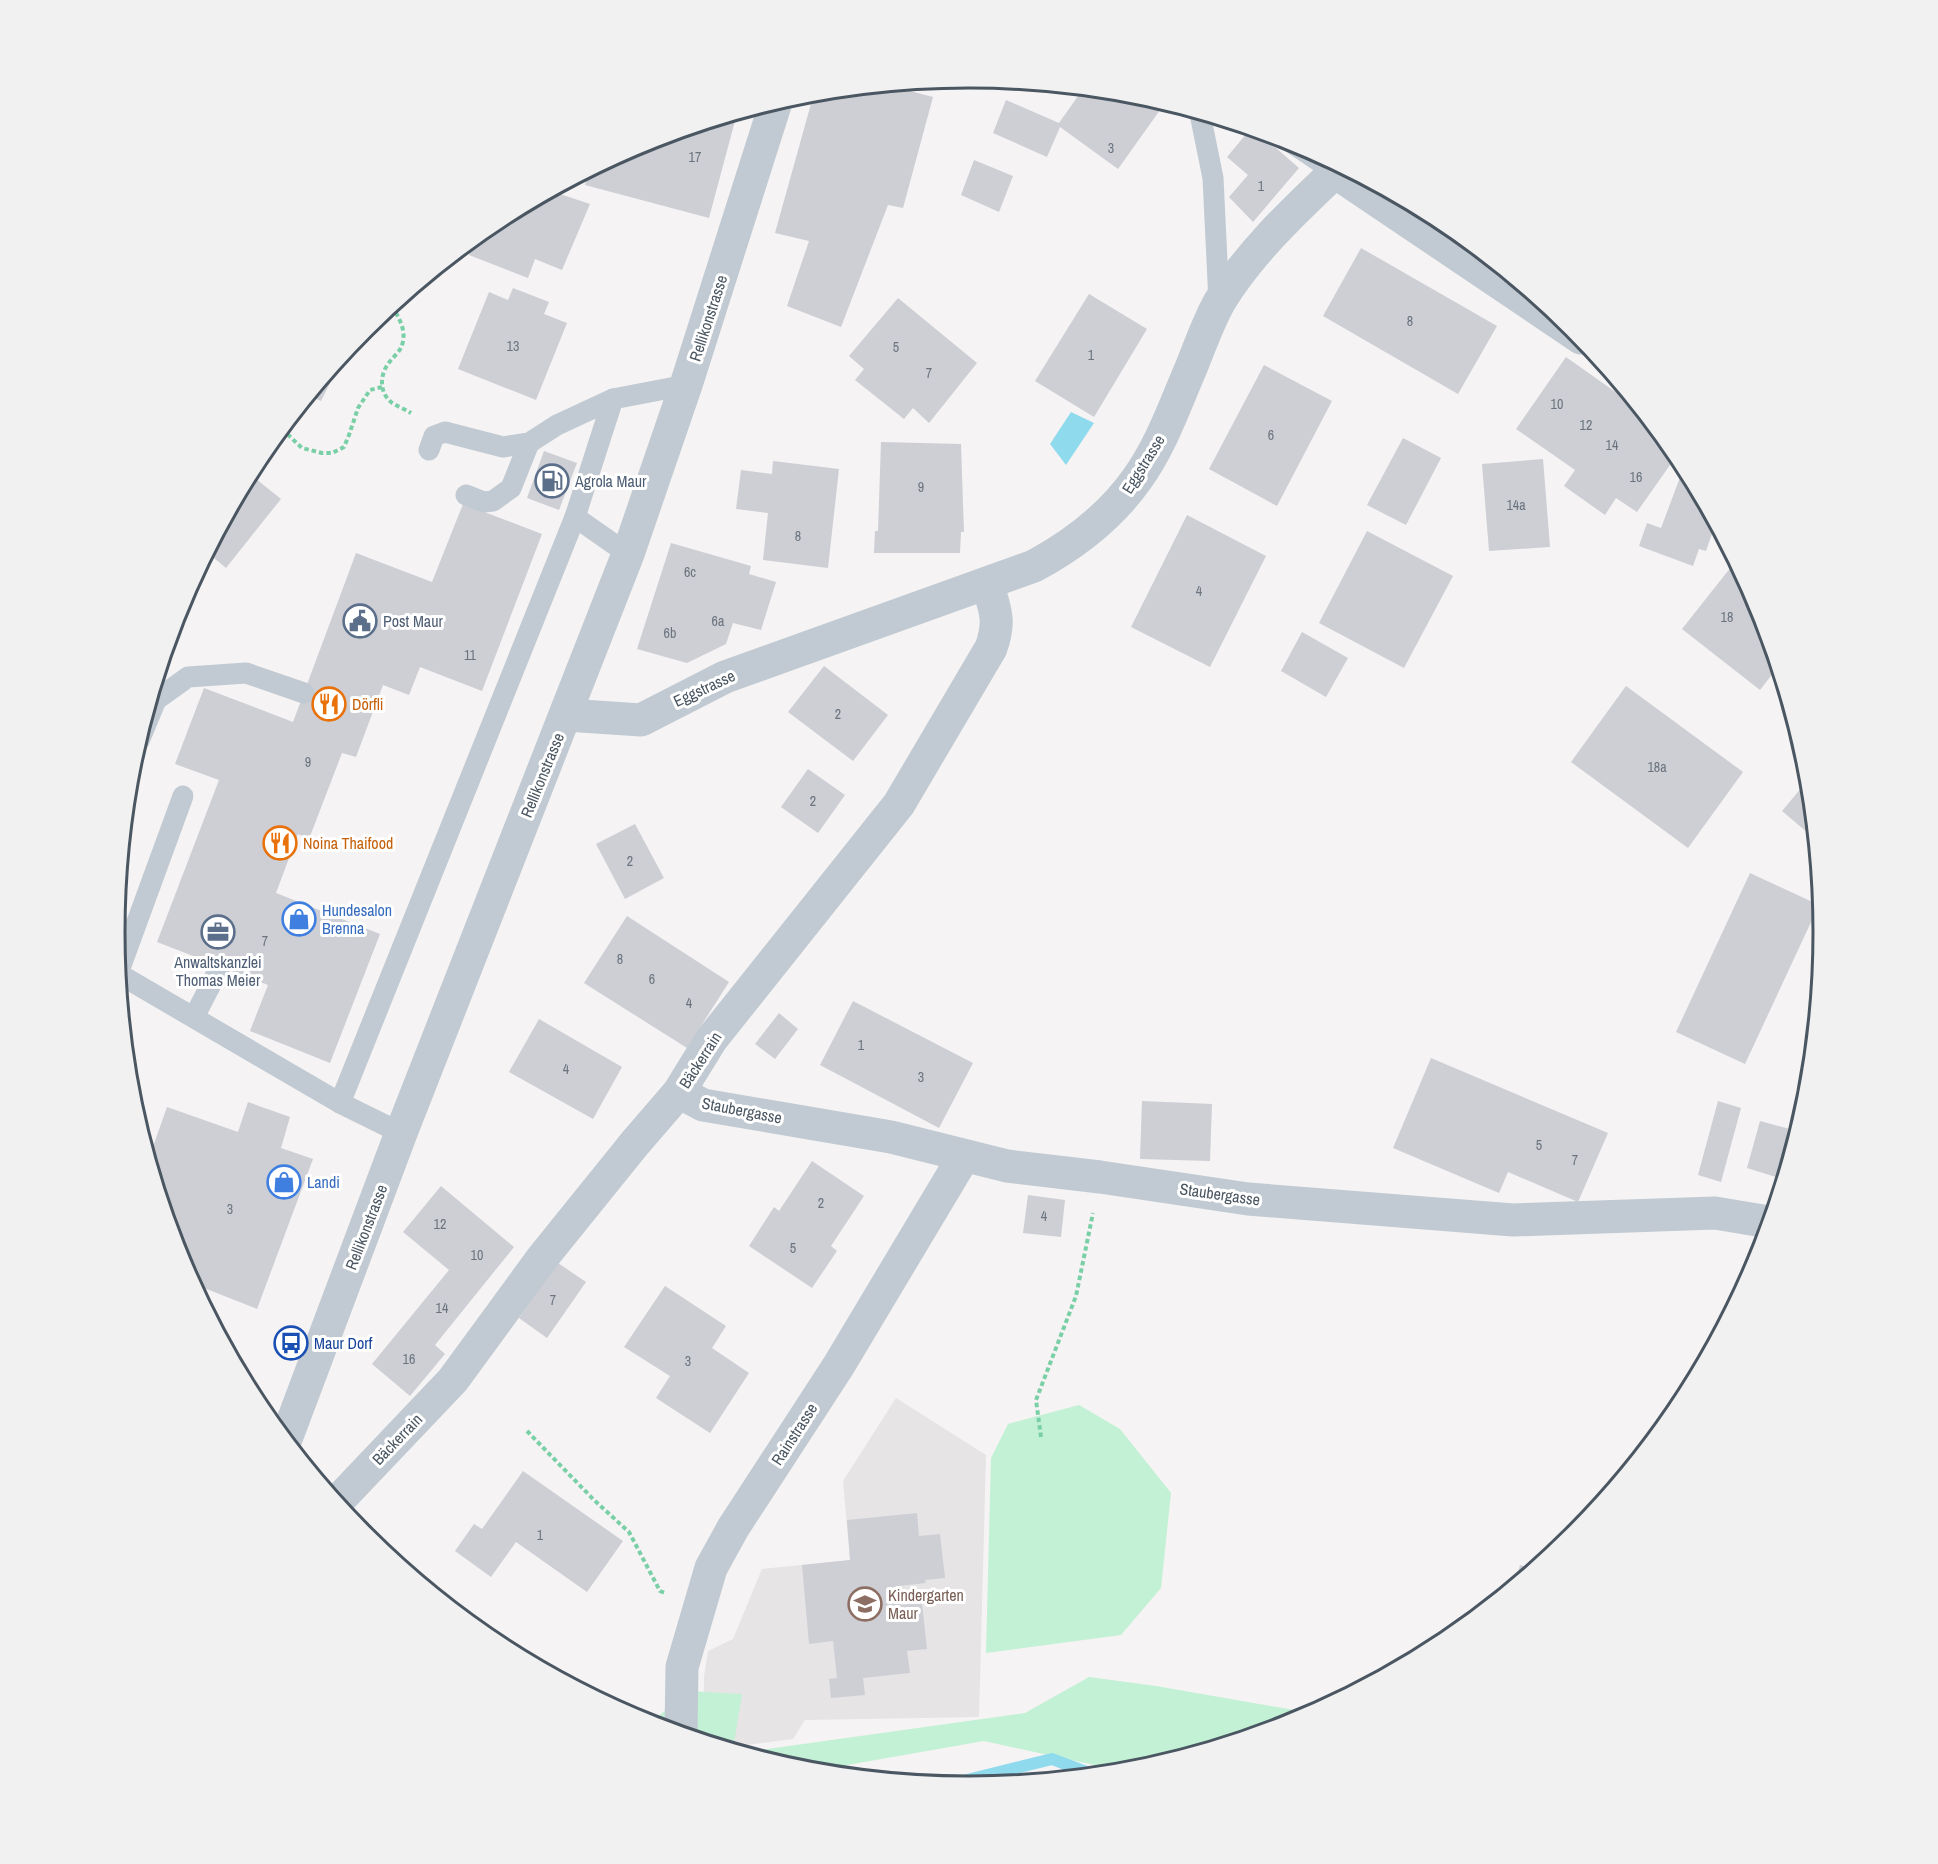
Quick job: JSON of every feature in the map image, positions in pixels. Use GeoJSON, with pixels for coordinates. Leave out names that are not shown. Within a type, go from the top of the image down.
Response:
{"type":"FeatureCollection","features":[{"type":"Feature","properties":{"kind":"street","name":"Rellikonstrasse"},"geometry":{"type":"LineString","coordinates":[[289,1429],[401,1133],[628,554],[686,386],[773,112]]}},
{"type":"Feature","properties":{"kind":"street","name":"Eggstrasse"},"geometry":{"type":"LineString","coordinates":[[566,715],[641,720],[725,677],[1034,567],[1062,551],[1093,528],[1118,504],[1138,477],[1162,435],[1219,303],[1252,255],[1330,170]]}},
{"type":"Feature","properties":{"kind":"street"},"geometry":{"type":"LineString","coordinates":[[1355,182],[1530,303]]}},
{"type":"Feature","properties":{"kind":"street","name":"Bäckerrain"},"geometry":{"type":"LineString","coordinates":[[343,1496],[453,1380],[543,1257],[635,1143],[680,1092],[711,1041],[899,804],[991,648],[997,631],[996,617],[987,583]]}},
{"type":"Feature","properties":{"kind":"street","name":"Staubergasse"},"geometry":{"type":"LineString","coordinates":[[680,1092],[703,1105],[891,1137],[1007,1166],[1248,1199],[1513,1220],[1715,1213],[1761,1221]]}},
{"type":"Feature","properties":{"kind":"street","name":"Rainstrasse"},"geometry":{"type":"LineString","coordinates":[[681,1725],[682,1667],[711,1568],[733,1528],[839,1365],[964,1156]]}},
{"type":"Feature","properties":{"kind":"lane"},"geometry":{"type":"LineString","coordinates":[[1201,121],[1213,178],[1219,303]]}},
{"type":"Feature","properties":{"kind":"lane"},"geometry":{"type":"LineString","coordinates":[[429,450],[434,436],[445,432],[503,447],[530,443],[557,425],[613,399],[686,386]]}},
{"type":"Feature","properties":{"kind":"lane"},"geometry":{"type":"LineString","coordinates":[[340,1103],[575,517],[613,399]]}},
{"type":"Feature","properties":{"kind":"lane"},"geometry":{"type":"LineString","coordinates":[[466,495],[484,502],[493,501],[511,488],[530,443]]}},
{"type":"Feature","properties":{"kind":"lane"},"geometry":{"type":"LineString","coordinates":[[575,517],[628,554]]}},
{"type":"Feature","properties":{"kind":"lane"},"geometry":{"type":"LineString","coordinates":[[159,698],[188,677],[246,673],[304,693]]}},
{"type":"Feature","properties":{"kind":"lane"},"geometry":{"type":"LineString","coordinates":[[126,953],[183,796]]}},
{"type":"Feature","properties":{"kind":"lane"},"geometry":{"type":"LineString","coordinates":[[194,1017],[220,967]]}},
{"type":"Feature","properties":{"kind":"lane"},"geometry":{"type":"LineString","coordinates":[[127,977],[340,1103],[401,1133]]}},
{"type":"Feature","properties":{"kind":"path"},"geometry":{"type":"LineString","coordinates":[[397,314],[404,332],[402,346],[386,366],[381,378],[382,387],[390,401],[445,432]]}},
{"type":"Feature","properties":{"kind":"path"},"geometry":{"type":"LineString","coordinates":[[288,435],[302,448],[322,453],[332,453],[344,447],[358,408],[370,390],[382,387]]}},
{"type":"Feature","properties":{"kind":"path"},"geometry":{"type":"LineString","coordinates":[[1041,1437],[1036,1400],[1076,1296],[1100,1177]]}},
{"type":"Feature","properties":{"kind":"path"},"geometry":{"type":"LineString","coordinates":[[527,1431],[594,1500],[629,1532],[660,1592],[699,1607]]}},
{"type":"Feature","properties":{"kind":"shaded area","name":"Kindergarten Maur"},"geometry":{"type":"Polygon","coordinates":[[[896,1398],[986,1455],[979,1717],[805,1720],[793,1739],[745,1745],[703,1733],[704,1677],[708,1651],[733,1639],[762,1569],[850,1560],[843,1481],[896,1398]]]}},
{"type":"Feature","properties":{"kind":"green space"},"geometry":{"type":"Polygon","coordinates":[[[1079,1405],[1120,1429],[1171,1493],[1161,1588],[1121,1635],[986,1653],[991,1458],[1008,1424],[1079,1405]]]}},
{"type":"Feature","properties":{"kind":"green space"},"geometry":{"type":"Polygon","coordinates":[[[1089,1677],[1294,1710],[1240,1731],[1187,1747],[1096,1765],[984,1741],[844,1766],[762,1750],[1025,1713],[1089,1677]]]}},
{"type":"Feature","properties":{"kind":"green space"},"geometry":{"type":"Polygon","coordinates":[[[689,1691],[742,1694],[734,1742],[659,1716],[689,1691]]]}},
{"type":"Feature","properties":{"kind":"water"},"geometry":{"type":"Polygon","coordinates":[[[1071,412],[1094,423],[1066,465],[1050,444],[1071,412]]]}},
{"type":"Feature","properties":{"kind":"building"},"geometry":{"type":"Polygon","coordinates":[[[909,91],[933,97],[903,208],[888,205],[841,327],[787,306],[809,241],[775,233],[811,104],[909,91]]]}},
{"type":"Feature","properties":{"kind":"building"},"geometry":{"type":"Polygon","coordinates":[[[1078,96],[1159,111],[1118,169],[1060,127],[1047,157],[993,133],[1006,100],[1059,123],[1078,96]]]}},
{"type":"Feature","properties":{"kind":"building"},"geometry":{"type":"Polygon","coordinates":[[[735,122],[709,218],[585,185],[586,180],[596,175],[646,153],[735,122]]]}},
{"type":"Feature","properties":{"kind":"building"},"geometry":{"type":"Polygon","coordinates":[[[1245,135],[1274,146],[1299,168],[1253,222],[1229,197],[1248,175],[1227,157],[1245,135]]]}},
{"type":"Feature","properties":{"kind":"building"},"geometry":{"type":"Polygon","coordinates":[[[974,160],[1013,176],[999,212],[961,195],[974,160]]]}},
{"type":"Feature","properties":{"kind":"building"},"geometry":{"type":"Polygon","coordinates":[[[561,194],[590,204],[562,270],[535,259],[528,278],[469,255],[500,231],[561,194]]]}},
{"type":"Feature","properties":{"kind":"building"},"geometry":{"type":"Polygon","coordinates":[[[1361,248],[1497,326],[1458,394],[1323,316],[1361,248]]]}},
{"type":"Feature","properties":{"kind":"building"},"geometry":{"type":"Polygon","coordinates":[[[513,288],[549,302],[544,314],[567,323],[536,400],[458,369],[489,292],[508,300],[513,288]]]}},
{"type":"Feature","properties":{"kind":"building"},"geometry":{"type":"Polygon","coordinates":[[[1089,294],[1147,329],[1094,417],[1035,381],[1089,294]]]}},
{"type":"Feature","properties":{"kind":"building"},"geometry":{"type":"Polygon","coordinates":[[[898,298],[977,363],[929,423],[913,408],[904,419],[855,380],[864,369],[849,356],[898,298]]]}},
{"type":"Feature","properties":{"kind":"building"},"geometry":{"type":"Polygon","coordinates":[[[1566,357],[1617,393],[1671,464],[1637,512],[1616,498],[1605,515],[1564,486],[1575,470],[1516,429],[1566,357]]]}},
{"type":"Feature","properties":{"kind":"building"},"geometry":{"type":"Polygon","coordinates":[[[1264,365],[1332,401],[1277,506],[1209,469],[1264,365]]]}},
{"type":"Feature","properties":{"kind":"building"},"geometry":{"type":"Polygon","coordinates":[[[331,381],[321,401],[316,399],[331,381]]]}},
{"type":"Feature","properties":{"kind":"building"},"geometry":{"type":"Polygon","coordinates":[[[1403,438],[1441,458],[1406,525],[1367,505],[1403,438]]]}},
{"type":"Feature","properties":{"kind":"building"},"geometry":{"type":"Polygon","coordinates":[[[881,442],[961,444],[964,532],[961,532],[960,553],[874,553],[875,531],[878,531],[881,442]]]}},
{"type":"Feature","properties":{"kind":"building","name":"Agrola Maur"},"geometry":{"type":"Polygon","coordinates":[[[544,451],[577,463],[559,510],[527,498],[544,451]]]}},
{"type":"Feature","properties":{"kind":"building"},"geometry":{"type":"Polygon","coordinates":[[[1543,459],[1550,547],[1489,551],[1482,464],[1543,459]]]}},
{"type":"Feature","properties":{"kind":"building"},"geometry":{"type":"Polygon","coordinates":[[[773,461],[839,469],[828,568],[763,560],[768,513],[736,509],[741,470],[772,474],[773,461]]]}},
{"type":"Feature","properties":{"kind":"building"},"geometry":{"type":"Polygon","coordinates":[[[1680,478],[1712,534],[1706,551],[1699,549],[1693,566],[1639,546],[1647,523],[1661,528],[1680,478]]]}},
{"type":"Feature","properties":{"kind":"building"},"geometry":{"type":"Polygon","coordinates":[[[257,480],[281,499],[226,568],[213,557],[257,480]]]}},
{"type":"Feature","properties":{"kind":"building"},"geometry":{"type":"Polygon","coordinates":[[[463,504],[542,534],[482,691],[420,667],[409,695],[383,685],[356,757],[342,753],[309,839],[298,834],[276,893],[380,934],[330,1063],[250,1031],[268,985],[157,942],[219,780],[175,764],[204,688],[293,722],[356,553],[432,582],[463,504]]]}},
{"type":"Feature","properties":{"kind":"building"},"geometry":{"type":"Polygon","coordinates":[[[1187,515],[1266,556],[1210,667],[1131,627],[1187,515]]]}},
{"type":"Feature","properties":{"kind":"building"},"geometry":{"type":"Polygon","coordinates":[[[1367,531],[1453,576],[1404,668],[1319,623],[1367,531]]]}},
{"type":"Feature","properties":{"kind":"building"},"geometry":{"type":"Polygon","coordinates":[[[671,543],[751,566],[749,574],[776,582],[761,630],[733,623],[726,644],[687,663],[637,649],[671,543]]]}},
{"type":"Feature","properties":{"kind":"building"},"geometry":{"type":"Polygon","coordinates":[[[1730,568],[1772,674],[1760,690],[1682,629],[1730,568]]]}},
{"type":"Feature","properties":{"kind":"building"},"geometry":{"type":"Polygon","coordinates":[[[1302,632],[1348,658],[1326,697],[1281,671],[1302,632]]]}},
{"type":"Feature","properties":{"kind":"building"},"geometry":{"type":"Polygon","coordinates":[[[824,666],[888,715],[853,761],[788,712],[824,666]]]}},
{"type":"Feature","properties":{"kind":"building"},"geometry":{"type":"Polygon","coordinates":[[[1626,686],[1743,772],[1688,848],[1571,762],[1626,686]]]}},
{"type":"Feature","properties":{"kind":"building"},"geometry":{"type":"Polygon","coordinates":[[[808,769],[845,795],[818,833],[781,807],[808,769]]]}},
{"type":"Feature","properties":{"kind":"building"},"geometry":{"type":"Polygon","coordinates":[[[1800,790],[1806,831],[1782,811],[1800,790]]]}},
{"type":"Feature","properties":{"kind":"building"},"geometry":{"type":"Polygon","coordinates":[[[635,824],[664,878],[625,899],[596,844],[635,824]]]}},
{"type":"Feature","properties":{"kind":"building"},"geometry":{"type":"Polygon","coordinates":[[[1750,873],[1812,902],[1813,919],[1745,1064],[1676,1032],[1750,873]]]}},
{"type":"Feature","properties":{"kind":"building"},"geometry":{"type":"Polygon","coordinates":[[[627,916],[729,982],[687,1048],[584,983],[627,916]]]}},
{"type":"Feature","properties":{"kind":"building"},"geometry":{"type":"Polygon","coordinates":[[[853,1001],[973,1063],[939,1128],[820,1065],[853,1001]]]}},
{"type":"Feature","properties":{"kind":"building"},"geometry":{"type":"Polygon","coordinates":[[[779,1013],[798,1029],[775,1059],[755,1044],[779,1013]]]}},
{"type":"Feature","properties":{"kind":"building"},"geometry":{"type":"Polygon","coordinates":[[[539,1019],[622,1067],[593,1119],[509,1072],[539,1019]]]}},
{"type":"Feature","properties":{"kind":"building"},"geometry":{"type":"Polygon","coordinates":[[[1431,1058],[1608,1133],[1578,1202],[1508,1172],[1499,1193],[1393,1148],[1431,1058]]]}},
{"type":"Feature","properties":{"kind":"building"},"geometry":{"type":"Polygon","coordinates":[[[1142,1101],[1212,1104],[1210,1161],[1140,1159],[1142,1101]]]}},
{"type":"Feature","properties":{"kind":"building"},"geometry":{"type":"Polygon","coordinates":[[[1718,1101],[1741,1108],[1721,1182],[1698,1175],[1718,1101]]]}},
{"type":"Feature","properties":{"kind":"building"},"geometry":{"type":"Polygon","coordinates":[[[248,1102],[290,1117],[281,1148],[313,1159],[257,1309],[205,1288],[170,1203],[153,1146],[167,1107],[238,1132],[248,1102]]]}},
{"type":"Feature","properties":{"kind":"building"},"geometry":{"type":"Polygon","coordinates":[[[1760,1121],[1789,1129],[1776,1177],[1747,1168],[1760,1121]]]}},
{"type":"Feature","properties":{"kind":"building"},"geometry":{"type":"Polygon","coordinates":[[[812,1161],[864,1196],[831,1246],[837,1251],[812,1288],[749,1246],[774,1207],[779,1211],[812,1161]]]}},
{"type":"Feature","properties":{"kind":"building"},"geometry":{"type":"Polygon","coordinates":[[[441,1186],[514,1247],[435,1345],[445,1354],[410,1396],[372,1364],[449,1270],[403,1232],[441,1186]]]}},
{"type":"Feature","properties":{"kind":"building"},"geometry":{"type":"Polygon","coordinates":[[[1028,1195],[1065,1200],[1061,1237],[1023,1233],[1028,1195]]]}},
{"type":"Feature","properties":{"kind":"building"},"geometry":{"type":"Polygon","coordinates":[[[558,1263],[586,1282],[547,1338],[519,1318],[558,1263]]]}},
{"type":"Feature","properties":{"kind":"building"},"geometry":{"type":"Polygon","coordinates":[[[665,1286],[726,1326],[712,1348],[749,1373],[710,1433],[656,1398],[670,1376],[624,1347],[665,1286]]]}},
{"type":"Feature","properties":{"kind":"building"},"geometry":{"type":"Polygon","coordinates":[[[523,1471],[623,1541],[587,1592],[516,1542],[491,1577],[455,1551],[474,1524],[482,1529],[523,1471]]]}},
{"type":"Feature","properties":{"kind":"building"},"geometry":{"type":"Polygon","coordinates":[[[917,1513],[919,1536],[940,1534],[945,1578],[899,1586],[901,1605],[922,1603],[927,1649],[907,1651],[910,1673],[863,1678],[865,1695],[831,1698],[829,1679],[837,1678],[833,1641],[809,1644],[802,1565],[850,1560],[847,1520],[917,1513]]]}},
{"type":"Feature","properties":{"kind":"waterway"},"geometry":{"type":"LineString","coordinates":[[986,1775],[1052,1759],[1077,1768]]}},
{"type":"Feature","properties":{"kind":"place","name":"Agrola Maur"},"geometry":{"type":"Point","coordinates":[552,481]}},
{"type":"Feature","properties":{"kind":"place","name":"Post Maur"},"geometry":{"type":"Point","coordinates":[360,621]}},
{"type":"Feature","properties":{"kind":"place","name":"Dörfli"},"geometry":{"type":"Point","coordinates":[329,704]}},
{"type":"Feature","properties":{"kind":"place","name":"Noina Thaifood"},"geometry":{"type":"Point","coordinates":[280,843]}},
{"type":"Feature","properties":{"kind":"place","name":"Hundesalon Brenna"},"geometry":{"type":"Point","coordinates":[299,919]}},
{"type":"Feature","properties":{"kind":"place","name":"Anwaltskanzlei Thomas Meier"},"geometry":{"type":"Point","coordinates":[218,932]}},
{"type":"Feature","properties":{"kind":"place","name":"Landi"},"geometry":{"type":"Point","coordinates":[284,1182]}},
{"type":"Feature","properties":{"kind":"place","name":"Maur Dorf"},"geometry":{"type":"Point","coordinates":[291,1343]}},
{"type":"Feature","properties":{"kind":"place","name":"Kindergarten Maur"},"geometry":{"type":"Point","coordinates":[865,1604]}}]}
